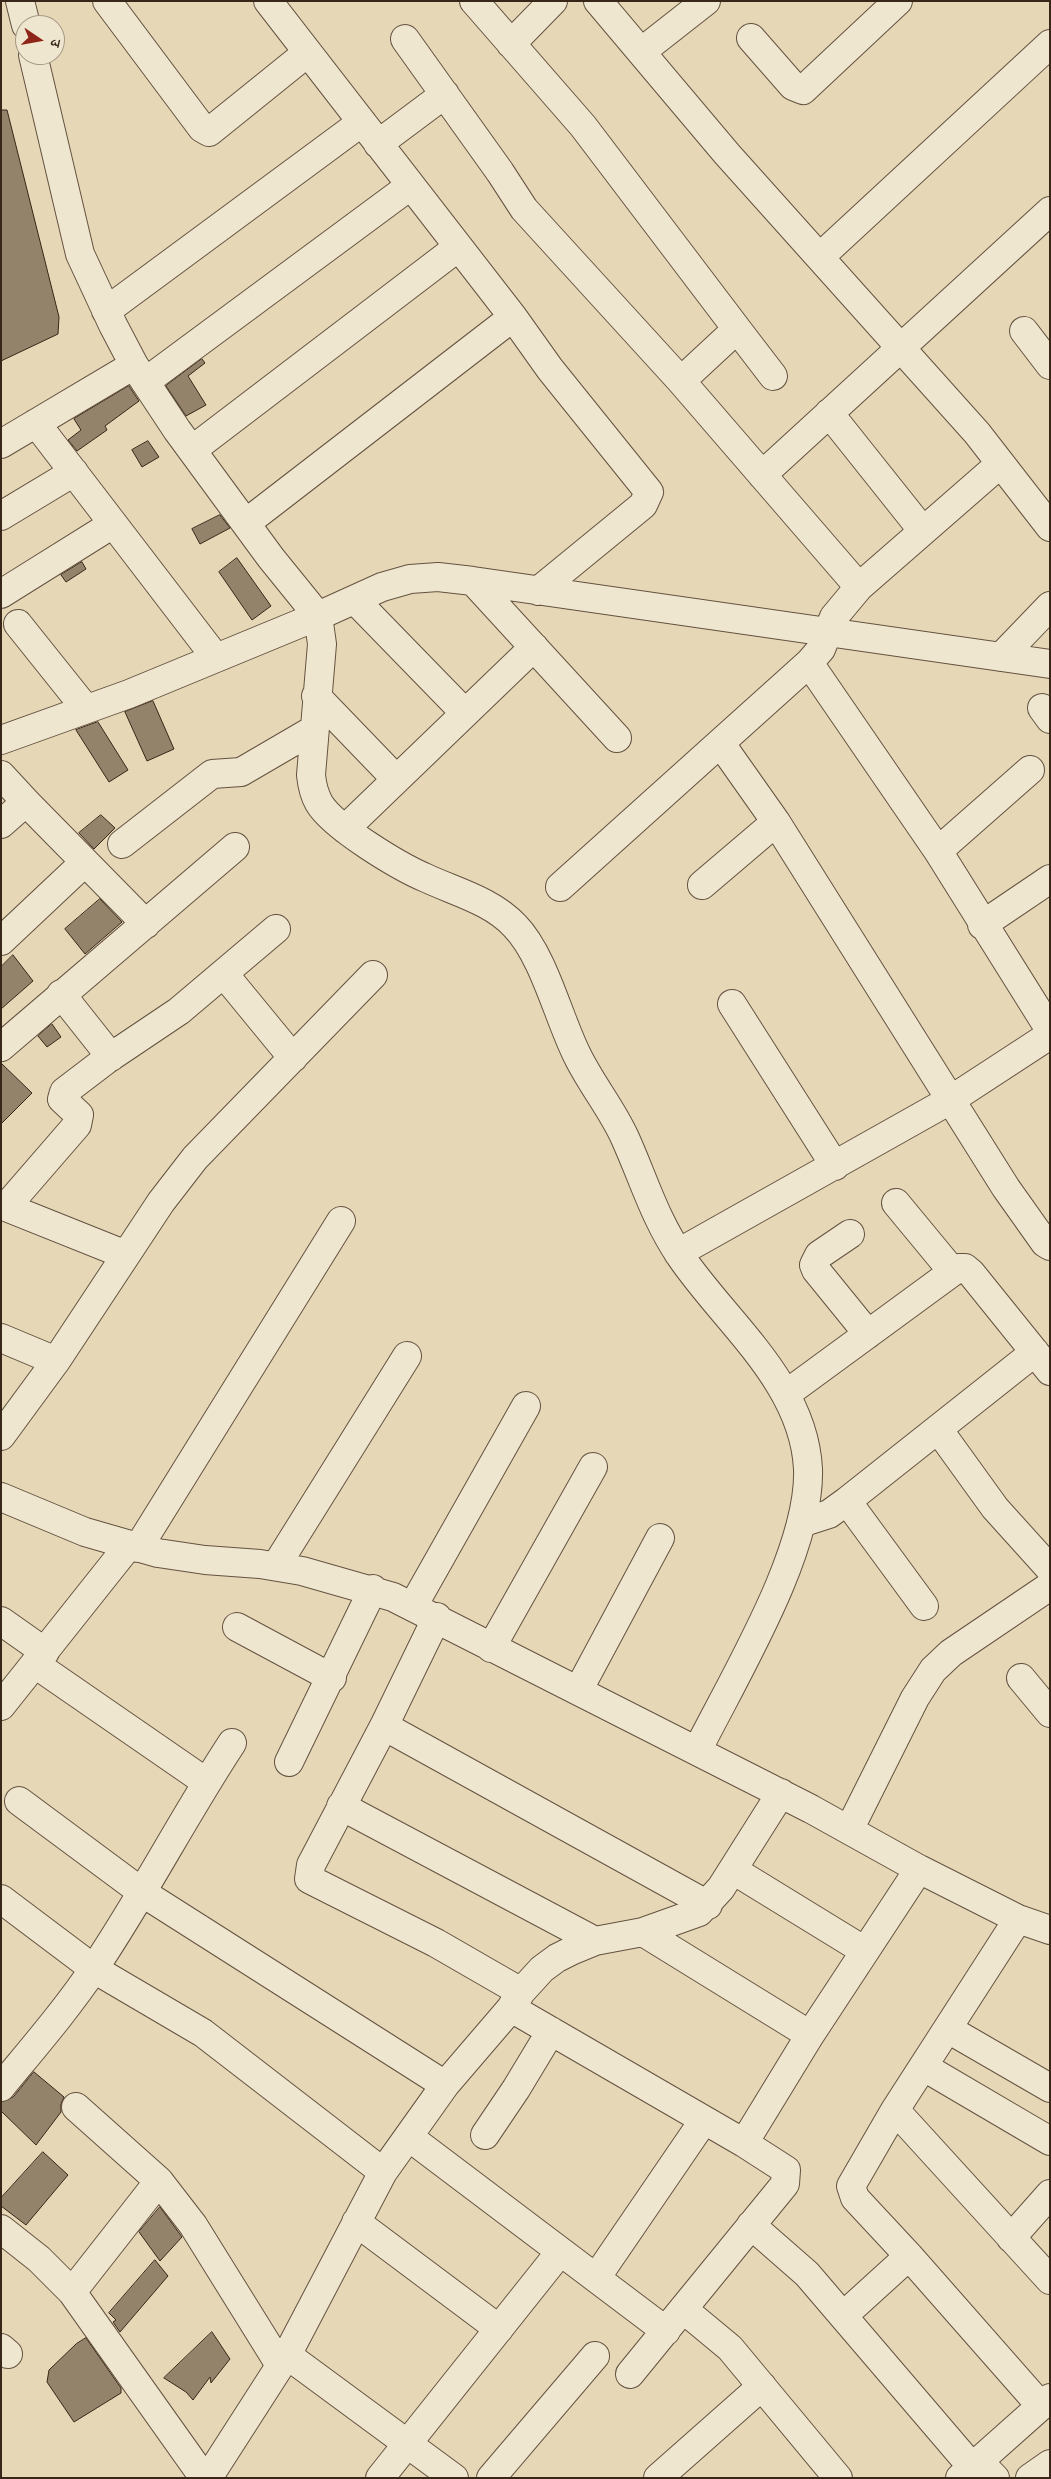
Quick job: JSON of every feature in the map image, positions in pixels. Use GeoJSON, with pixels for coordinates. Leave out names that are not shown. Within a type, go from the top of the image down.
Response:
{"type":"FeatureCollection","features":[{"type":"Feature","properties":{"kind":"street"},"geometry":{"type":"LineString","coordinates":[[107,1],[202,128],[210,132],[307,53]]}},
{"type":"Feature","properties":{"kind":"street"},"geometry":{"type":"LineString","coordinates":[[268,1],[550,368],[649,492],[642,505],[538,591]]}},
{"type":"Feature","properties":{"kind":"street"},"geometry":{"type":"LineString","coordinates":[[474,1],[583,126],[773,376]]}},
{"type":"Feature","properties":{"kind":"street"},"geometry":{"type":"LineString","coordinates":[[511,44],[554,1]]}},
{"type":"Feature","properties":{"kind":"street"},"geometry":{"type":"LineString","coordinates":[[598,1],[728,154],[977,433],[1050,527]]}},
{"type":"Feature","properties":{"kind":"street"},"geometry":{"type":"LineString","coordinates":[[641,52],[706,1]]}},
{"type":"Feature","properties":{"kind":"street"},"geometry":{"type":"LineString","coordinates":[[751,38],[793,86],[803,90],[898,1]]}},
{"type":"Feature","properties":{"kind":"street"},"geometry":{"type":"LineString","coordinates":[[405,39],[524,209],[681,381],[859,588]]}},
{"type":"Feature","properties":{"kind":"street"},"geometry":{"type":"LineString","coordinates":[[820,256],[1050,44]]}},
{"type":"Feature","properties":{"kind":"street"},"geometry":{"type":"LineString","coordinates":[[35,65],[71,209],[80,254],[106,311],[140,374],[192,450],[318,616],[322,644],[313,730],[311,775],[313,788],[320,805],[332,819],[345,829],[421,876],[473,898],[499,912],[516,926],[529,944],[577,1056],[615,1116],[654,1211],[678,1254],[699,1283],[768,1367],[786,1394],[799,1424],[806,1452],[808,1472],[800,1523],[767,1613],[697,1751]]}},
{"type":"Feature","properties":{"kind":"street"},"geometry":{"type":"LineString","coordinates":[[378,144],[445,94]]}},
{"type":"Feature","properties":{"kind":"street"},"geometry":{"type":"LineString","coordinates":[[106,311],[362,122]]}},
{"type":"Feature","properties":{"kind":"street"},"geometry":{"type":"LineString","coordinates":[[1,444],[36,423],[140,374],[410,186]]}},
{"type":"Feature","properties":{"kind":"street"},"geometry":{"type":"LineString","coordinates":[[762,475],[1050,211]]}},
{"type":"Feature","properties":{"kind":"street"},"geometry":{"type":"LineString","coordinates":[[192,450],[457,248]]}},
{"type":"Feature","properties":{"kind":"street"},"geometry":{"type":"LineString","coordinates":[[246,523],[512,317]]}},
{"type":"Feature","properties":{"kind":"street"},"geometry":{"type":"LineString","coordinates":[[681,381],[738,329]]}},
{"type":"Feature","properties":{"kind":"street"},"geometry":{"type":"LineString","coordinates":[[1024,331],[1050,365]]}},
{"type":"Feature","properties":{"kind":"street"},"geometry":{"type":"LineString","coordinates":[[829,413],[923,531]]}},
{"type":"Feature","properties":{"kind":"street"},"geometry":{"type":"LineString","coordinates":[[36,423],[216,658]]}},
{"type":"Feature","properties":{"kind":"street"},"geometry":{"type":"LineString","coordinates":[[560,888],[809,663],[821,649],[842,606],[859,588],[1000,464]]}},
{"type":"Feature","properties":{"kind":"street"},"geometry":{"type":"LineString","coordinates":[[1,516],[74,472]]}},
{"type":"Feature","properties":{"kind":"street"},"geometry":{"type":"LineString","coordinates":[[1,594],[113,524]]}},
{"type":"Feature","properties":{"kind":"street"},"geometry":{"type":"LineString","coordinates":[[1,740],[216,658],[382,587],[410,579],[438,577],[474,581],[1050,664]]}},
{"type":"Feature","properties":{"kind":"street"},"geometry":{"type":"LineString","coordinates":[[474,581],[616,738]]}},
{"type":"Feature","properties":{"kind":"street"},"geometry":{"type":"LineString","coordinates":[[355,600],[465,713]]}},
{"type":"Feature","properties":{"kind":"street"},"geometry":{"type":"LineString","coordinates":[[1001,658],[1050,606]]}},
{"type":"Feature","properties":{"kind":"street"},"geometry":{"type":"LineString","coordinates":[[18,624],[86,709]]}},
{"type":"Feature","properties":{"kind":"street"},"geometry":{"type":"LineString","coordinates":[[345,829],[534,647]]}},
{"type":"Feature","properties":{"kind":"street"},"geometry":{"type":"LineString","coordinates":[[809,663],[938,851],[982,925],[1050,1030]]}},
{"type":"Feature","properties":{"kind":"street"},"geometry":{"type":"LineString","coordinates":[[316,696],[396,780]]}},
{"type":"Feature","properties":{"kind":"street"},"geometry":{"type":"LineString","coordinates":[[122,844],[212,774],[241,772],[313,730]]}},
{"type":"Feature","properties":{"kind":"street"},"geometry":{"type":"LineString","coordinates":[[721,744],[776,822],[952,1099],[1006,1188],[1045,1243],[1050,1246]]}},
{"type":"Feature","properties":{"kind":"street"},"geometry":{"type":"LineString","coordinates":[[938,851],[1030,770]]}},
{"type":"Feature","properties":{"kind":"street"},"geometry":{"type":"LineString","coordinates":[[1,775],[146,924]]}},
{"type":"Feature","properties":{"kind":"street"},"geometry":{"type":"LineString","coordinates":[[1,824],[26,802]]}},
{"type":"Feature","properties":{"kind":"street"},"geometry":{"type":"LineString","coordinates":[[702,885],[776,822]]}},
{"type":"Feature","properties":{"kind":"street"},"geometry":{"type":"LineString","coordinates":[[1,1047],[235,847]]}},
{"type":"Feature","properties":{"kind":"street"},"geometry":{"type":"LineString","coordinates":[[1,941],[85,862]]}},
{"type":"Feature","properties":{"kind":"street"},"geometry":{"type":"LineString","coordinates":[[982,925],[1050,879]]}},
{"type":"Feature","properties":{"kind":"street"},"geometry":{"type":"LineString","coordinates":[[126,1255],[4,1206],[77,1125],[79,1116],[64,1102],[62,1096],[64,1092],[111,1056],[179,1011],[276,929]]}},
{"type":"Feature","properties":{"kind":"street"},"geometry":{"type":"LineString","coordinates":[[224,974],[293,1058]]}},
{"type":"Feature","properties":{"kind":"street"},"geometry":{"type":"LineString","coordinates":[[1,1436],[56,1361],[161,1202],[195,1158],[373,976]]}},
{"type":"Feature","properties":{"kind":"street"},"geometry":{"type":"LineString","coordinates":[[62,994],[111,1056]]}},
{"type":"Feature","properties":{"kind":"street"},"geometry":{"type":"LineString","coordinates":[[732,1004],[835,1166]]}},
{"type":"Feature","properties":{"kind":"street"},"geometry":{"type":"LineString","coordinates":[[678,1254],[952,1099],[1050,1035]]}},
{"type":"Feature","properties":{"kind":"street"},"geometry":{"type":"LineString","coordinates":[[896,1203],[953,1272]]}},
{"type":"Feature","properties":{"kind":"street"},"geometry":{"type":"LineString","coordinates":[[1,1706],[134,1546],[341,1221]]}},
{"type":"Feature","properties":{"kind":"street"},"geometry":{"type":"LineString","coordinates":[[850,1234],[819,1255],[814,1264],[816,1270],[868,1334]]}},
{"type":"Feature","properties":{"kind":"street"},"geometry":{"type":"LineString","coordinates":[[786,1394],[958,1268],[965,1268],[972,1273],[1042,1362],[938,1429],[828,1514],[800,1523]]}},
{"type":"Feature","properties":{"kind":"street"},"geometry":{"type":"LineString","coordinates":[[1,1338],[56,1361]]}},
{"type":"Feature","properties":{"kind":"street"},"geometry":{"type":"LineString","coordinates":[[276,1566],[407,1356]]}},
{"type":"Feature","properties":{"kind":"street"},"geometry":{"type":"LineString","coordinates":[[526,1406],[425,1612],[384,1726],[311,1865],[309,1879],[453,1951],[516,2000],[551,2031],[744,2143],[786,2170],[787,2176],[784,2184],[630,2374]]}},
{"type":"Feature","properties":{"kind":"street"},"geometry":{"type":"LineString","coordinates":[[938,1429],[995,1508],[1050,1569]]}},
{"type":"Feature","properties":{"kind":"street"},"geometry":{"type":"LineString","coordinates":[[491,1648],[593,1467]]}},
{"type":"Feature","properties":{"kind":"street"},"geometry":{"type":"LineString","coordinates":[[1,1497],[85,1532],[134,1546],[205,1560],[276,1566],[373,1589],[425,1612],[491,1648],[781,1793],[919,1869],[1018,1919],[1050,1930]]}},
{"type":"Feature","properties":{"kind":"street"},"geometry":{"type":"LineString","coordinates":[[847,1501],[924,1606]]}},
{"type":"Feature","properties":{"kind":"street"},"geometry":{"type":"LineString","coordinates":[[578,1691],[660,1538]]}},
{"type":"Feature","properties":{"kind":"street"},"geometry":{"type":"LineString","coordinates":[[849,1830],[915,1698],[933,1670],[951,1653],[1050,1586]]}},
{"type":"Feature","properties":{"kind":"street"},"geometry":{"type":"LineString","coordinates":[[289,1762],[332,1678],[373,1589]]}},
{"type":"Feature","properties":{"kind":"street"},"geometry":{"type":"LineString","coordinates":[[1,1621],[40,1658],[206,1782]]}},
{"type":"Feature","properties":{"kind":"street"},"geometry":{"type":"LineString","coordinates":[[237,1627],[332,1678]]}},
{"type":"Feature","properties":{"kind":"street"},"geometry":{"type":"LineString","coordinates":[[1020,1678],[1050,1713]]}},
{"type":"Feature","properties":{"kind":"street"},"geometry":{"type":"LineString","coordinates":[[384,1726],[708,1905]]}},
{"type":"Feature","properties":{"kind":"street"},"geometry":{"type":"LineString","coordinates":[[1,2087],[94,1969],[143,1893],[206,1782],[232,1743]]}},
{"type":"Feature","properties":{"kind":"street"},"geometry":{"type":"LineString","coordinates":[[208,2478],[283,2360],[383,2172],[445,2085],[516,2000],[542,1969],[557,1958],[595,1941],[643,1932],[687,1918],[708,1905],[733,1870],[781,1793]]}},
{"type":"Feature","properties":{"kind":"street"},"geometry":{"type":"LineString","coordinates":[[19,1801],[143,1893],[445,2085]]}},
{"type":"Feature","properties":{"kind":"street"},"geometry":{"type":"LineString","coordinates":[[341,1806],[595,1941]]}},
{"type":"Feature","properties":{"kind":"street"},"geometry":{"type":"LineString","coordinates":[[744,2143],[810,2035],[919,1869]]}},
{"type":"Feature","properties":{"kind":"street"},"geometry":{"type":"LineString","coordinates":[[733,1870],[865,1951]]}},
{"type":"Feature","properties":{"kind":"street"},"geometry":{"type":"LineString","coordinates":[[1,1898],[94,1969],[203,2033],[383,2172]]}},
{"type":"Feature","properties":{"kind":"street"},"geometry":{"type":"LineString","coordinates":[[751,2226],[794,2262],[844,2316],[976,2471],[1045,2402],[855,2198],[851,2186],[895,2110],[1018,1919]]}},
{"type":"Feature","properties":{"kind":"street"},"geometry":{"type":"LineString","coordinates":[[643,1932],[810,2035]]}},
{"type":"Feature","properties":{"kind":"street"},"geometry":{"type":"LineString","coordinates":[[948,2029],[1050,2088]]}},
{"type":"Feature","properties":{"kind":"street"},"geometry":{"type":"LineString","coordinates":[[485,2135],[516,2090],[551,2031]]}},
{"type":"Feature","properties":{"kind":"street"},"geometry":{"type":"LineString","coordinates":[[924,2067],[1050,2141]]}},
{"type":"Feature","properties":{"kind":"street"},"geometry":{"type":"LineString","coordinates":[[76,2107],[159,2181],[193,2225],[283,2360],[407,2443],[454,2478]]}},
{"type":"Feature","properties":{"kind":"street"},"geometry":{"type":"LineString","coordinates":[[895,2110],[1050,2280]]}},
{"type":"Feature","properties":{"kind":"street"},"geometry":{"type":"LineString","coordinates":[[596,2278],[704,2120]]}},
{"type":"Feature","properties":{"kind":"street"},"geometry":{"type":"LineString","coordinates":[[409,2138],[666,2330]]}},
{"type":"Feature","properties":{"kind":"street"},"geometry":{"type":"LineString","coordinates":[[72,2292],[159,2181]]}},
{"type":"Feature","properties":{"kind":"street"},"geometry":{"type":"LineString","coordinates":[[1011,2238],[1050,2194]]}},
{"type":"Feature","properties":{"kind":"street"},"geometry":{"type":"LineString","coordinates":[[356,2222],[499,2329]]}},
{"type":"Feature","properties":{"kind":"street"},"geometry":{"type":"LineString","coordinates":[[1,2229],[39,2260],[72,2292],[204,2478]]}},
{"type":"Feature","properties":{"kind":"street"},"geometry":{"type":"LineString","coordinates":[[380,2478],[560,2252]]}},
{"type":"Feature","properties":{"kind":"street"},"geometry":{"type":"LineString","coordinates":[[844,2316],[910,2256]]}},
{"type":"Feature","properties":{"kind":"street"},"geometry":{"type":"LineString","coordinates":[[683,2309],[730,2348],[838,2478]]}},
{"type":"Feature","properties":{"kind":"street"},"geometry":{"type":"LineString","coordinates":[[491,2478],[595,2356]]}},
{"type":"Feature","properties":{"kind":"street"},"geometry":{"type":"LineString","coordinates":[[658,2478],[762,2386]]}},
{"type":"Feature","properties":{"kind":"street"},"geometry":{"type":"LineString","coordinates":[[1030,2478],[1050,2464]]}},
{"type":"Feature","properties":{"kind":"building"},"geometry":{"type":"Polygon","coordinates":[[[1,110],[7,110],[59,317],[58,334],[1,361],[1,110]]]}},
{"type":"Feature","properties":{"kind":"building"},"geometry":{"type":"Polygon","coordinates":[[[202,359],[205,363],[188,376],[206,405],[186,416],[166,386],[202,359]]]}},
{"type":"Feature","properties":{"kind":"building"},"geometry":{"type":"Polygon","coordinates":[[[129,386],[139,401],[105,426],[107,430],[77,451],[68,440],[81,430],[74,419],[129,386]]]}},
{"type":"Feature","properties":{"kind":"building"},"geometry":{"type":"Polygon","coordinates":[[[148,441],[159,457],[142,467],[132,450],[148,441]]]}},
{"type":"Feature","properties":{"kind":"building"},"geometry":{"type":"Polygon","coordinates":[[[220,515],[230,528],[200,544],[192,529],[220,515]]]}},
{"type":"Feature","properties":{"kind":"building"},"geometry":{"type":"Polygon","coordinates":[[[237,558],[271,606],[252,620],[219,572],[237,558]]]}},
{"type":"Feature","properties":{"kind":"building"},"geometry":{"type":"Polygon","coordinates":[[[82,562],[86,569],[66,582],[61,575],[82,562]]]}},
{"type":"Feature","properties":{"kind":"building"},"geometry":{"type":"Polygon","coordinates":[[[153,701],[174,749],[147,761],[125,712],[153,701]]]}},
{"type":"Feature","properties":{"kind":"building"},"geometry":{"type":"Polygon","coordinates":[[[98,722],[128,770],[109,782],[76,730],[98,722]]]}},
{"type":"Feature","properties":{"kind":"building"},"geometry":{"type":"Polygon","coordinates":[[[101,815],[115,828],[94,849],[79,833],[101,815]]]}},
{"type":"Feature","properties":{"kind":"building"},"geometry":{"type":"Polygon","coordinates":[[[100,899],[122,922],[85,954],[65,929],[100,899]]]}},
{"type":"Feature","properties":{"kind":"building"},"geometry":{"type":"Polygon","coordinates":[[[13,955],[33,981],[1,1009],[1,967],[13,955]]]}},
{"type":"Feature","properties":{"kind":"building"},"geometry":{"type":"Polygon","coordinates":[[[52,1024],[61,1037],[47,1047],[38,1036],[52,1024]]]}},
{"type":"Feature","properties":{"kind":"building"},"geometry":{"type":"Polygon","coordinates":[[[1,1063],[32,1093],[1,1124],[1,1063]]]}},
{"type":"Feature","properties":{"kind":"building"},"geometry":{"type":"Polygon","coordinates":[[[34,2072],[64,2097],[61,2104],[61,2112],[36,2145],[1,2111],[1,2102],[13,2097],[34,2072]]]}},
{"type":"Feature","properties":{"kind":"building"},"geometry":{"type":"Polygon","coordinates":[[[43,2152],[68,2175],[26,2225],[1,2206],[1,2198],[43,2152]]]}},
{"type":"Feature","properties":{"kind":"building"},"geometry":{"type":"Polygon","coordinates":[[[160,2207],[182,2237],[160,2261],[139,2232],[160,2207]]]}},
{"type":"Feature","properties":{"kind":"building"},"geometry":{"type":"Polygon","coordinates":[[[155,2260],[168,2276],[120,2332],[113,2322],[116,2320],[109,2313],[155,2260]]]}},
{"type":"Feature","properties":{"kind":"building"},"geometry":{"type":"Polygon","coordinates":[[[212,2332],[230,2359],[211,2383],[210,2377],[193,2400],[186,2392],[164,2378],[212,2332]]]}},
{"type":"Feature","properties":{"kind":"building"},"geometry":{"type":"Polygon","coordinates":[[[86,2338],[121,2388],[121,2393],[74,2422],[47,2382],[49,2370],[76,2344],[86,2338]]]}}]}
